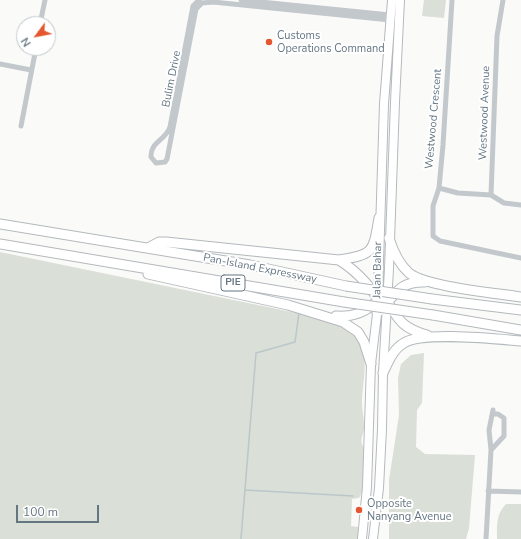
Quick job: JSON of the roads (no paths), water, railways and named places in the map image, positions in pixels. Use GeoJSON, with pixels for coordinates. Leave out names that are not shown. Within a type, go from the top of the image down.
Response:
{"type":"FeatureCollection","features":[{"type":"Feature","properties":{"kind":"highway"},"geometry":{"type":"LineString","coordinates":[[148,248],[159,242],[166,242],[339,260],[364,256],[371,249],[375,242],[379,218]]}},
{"type":"Feature","properties":{"kind":"highway","name":"Pan-Island Expressway"},"geometry":{"type":"LineString","coordinates":[[0,224],[250,265],[346,286],[521,310]]}},
{"type":"Feature","properties":{"kind":"highway"},"geometry":{"type":"LineString","coordinates":[[389,238],[394,252],[405,269],[415,277],[432,283]]}},
{"type":"Feature","properties":{"kind":"highway","name":"Pan-Island Expressway"},"geometry":{"type":"LineString","coordinates":[[0,244],[344,302],[521,330]]}},
{"type":"Feature","properties":{"kind":"highway"},"geometry":{"type":"LineString","coordinates":[[339,260],[354,270],[366,282],[404,326],[438,338]]}},
{"type":"Feature","properties":{"kind":"highway"},"geometry":{"type":"LineString","coordinates":[[122,264],[152,275],[288,304],[326,315],[343,322],[358,332],[364,342],[371,364]]}},
{"type":"Feature","properties":{"kind":"highway"},"geometry":{"type":"LineString","coordinates":[[326,315],[348,317],[359,314],[383,301],[400,288],[414,282],[432,283],[521,297]]}},
{"type":"Feature","properties":{"kind":"highway"},"geometry":{"type":"LineString","coordinates":[[383,373],[393,353],[403,343],[415,338],[521,341]]}},
{"type":"Feature","properties":{"kind":"main road","name":"Jalan Bahar"},"geometry":{"type":"LineString","coordinates":[[373,539],[379,488],[383,373],[383,301],[379,218],[384,104],[392,0]]}},
{"type":"Feature","properties":{"kind":"main road","name":"Jalan Bahar"},"geometry":{"type":"LineString","coordinates":[[362,539],[367,487],[371,364],[383,301],[389,238],[400,0]]}},
{"type":"Feature","properties":{"kind":"main road"},"geometry":{"type":"LineString","coordinates":[[384,104],[388,97],[392,98],[395,102]]}},
{"type":"Feature","properties":{"kind":"street"},"geometry":{"type":"LineString","coordinates":[[42,16],[45,0]]}},
{"type":"Feature","properties":{"kind":"street","name":"Bulim Drive"},"geometry":{"type":"LineString","coordinates":[[199,0],[193,6],[170,127],[167,135],[154,145],[150,151],[150,157],[156,163],[165,162],[168,159],[196,9],[202,3],[213,2],[390,18]]}},
{"type":"Feature","properties":{"kind":"street"},"geometry":{"type":"LineString","coordinates":[[241,0],[390,18]]}},
{"type":"Feature","properties":{"kind":"street","name":"Westwood Crescent"},"geometry":{"type":"LineString","coordinates":[[452,0],[448,79],[439,188],[433,206],[432,232],[435,238],[474,249],[521,258]]}},
{"type":"Feature","properties":{"kind":"street","name":"Westwood Avenue"},"geometry":{"type":"LineString","coordinates":[[491,195],[498,36],[503,0]]}},
{"type":"Feature","properties":{"kind":"street"},"geometry":{"type":"LineString","coordinates":[[21,126],[34,56]]}},
{"type":"Feature","properties":{"kind":"street"},"geometry":{"type":"LineString","coordinates":[[0,64],[31,70]]}},
{"type":"Feature","properties":{"kind":"street"},"geometry":{"type":"LineString","coordinates":[[439,188],[458,193],[491,195],[504,203],[521,205]]}},
{"type":"Feature","properties":{"kind":"street"},"geometry":{"type":"LineString","coordinates":[[486,539],[491,450],[489,430],[495,412],[504,418],[504,436],[491,450]]}},
{"type":"Feature","properties":{"kind":"street"},"geometry":{"type":"LineString","coordinates":[[488,491],[521,492]]}},
{"type":"Feature","properties":{"kind":"waterway"},"geometry":{"type":"LineString","coordinates":[[241,539],[256,353],[295,342],[299,313]]}},
{"type":"Feature","properties":{"kind":"waterway"},"geometry":{"type":"LineString","coordinates":[[245,490],[353,496]]}},
{"type":"Feature","properties":{"kind":"place","name":"Customs Operations Command"},"geometry":{"type":"Point","coordinates":[269,42]}},
{"type":"Feature","properties":{"kind":"place","name":"Opposite Nanyang Avenue"},"geometry":{"type":"Point","coordinates":[359,510]}}]}
